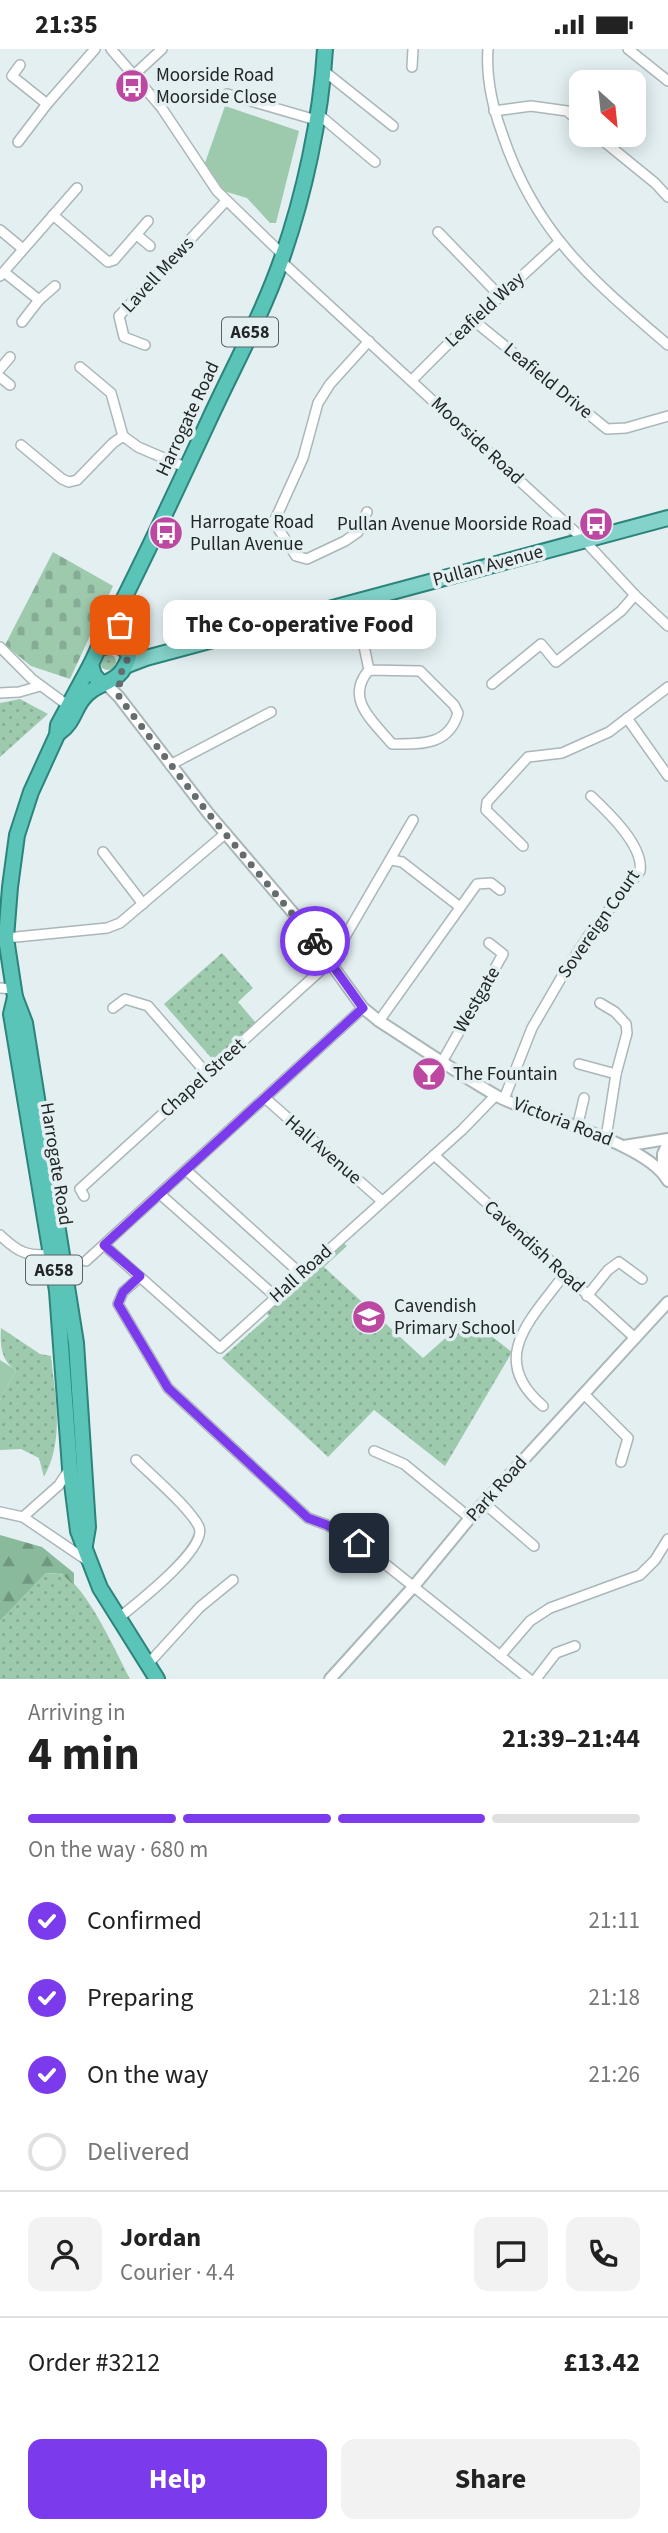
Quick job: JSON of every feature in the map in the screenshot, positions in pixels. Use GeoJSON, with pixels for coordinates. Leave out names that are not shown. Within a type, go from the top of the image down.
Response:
{"type":"FeatureCollection","features":[{"type":"Feature","properties":{"kind":"highway","name":"Harrogate Road"},"geometry":{"type":"LineString","coordinates":[[125,598],[282,258],[299,203],[317,116],[325,49]]}},
{"type":"Feature","properties":{"kind":"highway","name":"A658"},"geometry":{"type":"LineString","coordinates":[[99,649],[125,598]]}},
{"type":"Feature","properties":{"kind":"highway","name":"A658"},"geometry":{"type":"LineString","coordinates":[[124,661],[120,625],[125,598]]}},
{"type":"Feature","properties":{"kind":"highway"},"geometry":{"type":"LineString","coordinates":[[99,649],[114,644],[124,661]]}},
{"type":"Feature","properties":{"kind":"highway","name":"Harrogate Road"},"geometry":{"type":"LineString","coordinates":[[99,649],[74,702],[67,727],[57,735],[31,792],[18,835],[6,938],[11,1014],[51,1254],[63,1352],[70,1468],[78,1531],[100,1588],[157,1679]]}},
{"type":"Feature","properties":{"kind":"highway","name":"Harrogate Road"},"geometry":{"type":"LineString","coordinates":[[74,702],[104,684],[124,661]]}},
{"type":"Feature","properties":{"kind":"highway"},"geometry":{"type":"LineString","coordinates":[[91,664],[94,675],[104,684]]}},
{"type":"Feature","properties":{"kind":"highway","name":"Harrogate Road"},"geometry":{"type":"LineString","coordinates":[[10,992],[25,1023],[71,1297],[85,1453],[88,1527],[85,1545]]}},
{"type":"Feature","properties":{"kind":"main road","name":"Pullan Avenue"},"geometry":{"type":"LineString","coordinates":[[124,661],[146,658],[668,518]]}},
{"type":"Feature","properties":{"kind":"street"},"geometry":{"type":"LineString","coordinates":[[18,142],[95,49]]}},
{"type":"Feature","properties":{"kind":"street","name":"Moorside Road"},"geometry":{"type":"LineString","coordinates":[[111,49],[161,107],[226,201],[245,216],[282,258],[369,341],[584,540],[668,626]]}},
{"type":"Feature","properties":{"kind":"street"},"geometry":{"type":"LineString","coordinates":[[135,74],[162,49]]}},
{"type":"Feature","properties":{"kind":"street"},"geometry":{"type":"LineString","coordinates":[[412,67],[413,49]]}},
{"type":"Feature","properties":{"kind":"street"},"geometry":{"type":"LineString","coordinates":[[488,49],[494,111],[513,167],[545,225],[578,265],[668,345]]}},
{"type":"Feature","properties":{"kind":"street"},"geometry":{"type":"LineString","coordinates":[[628,49],[668,81]]}},
{"type":"Feature","properties":{"kind":"street"},"geometry":{"type":"LineString","coordinates":[[20,65],[12,76],[47,104]]}},
{"type":"Feature","properties":{"kind":"street"},"geometry":{"type":"LineString","coordinates":[[324,71],[393,126]]}},
{"type":"Feature","properties":{"kind":"street"},"geometry":{"type":"LineString","coordinates":[[228,94],[317,116],[375,162]]}},
{"type":"Feature","properties":{"kind":"street"},"geometry":{"type":"LineString","coordinates":[[494,111],[531,106],[569,113]]}},
{"type":"Feature","properties":{"kind":"street"},"geometry":{"type":"LineString","coordinates":[[611,147],[668,197]]}},
{"type":"Feature","properties":{"kind":"street"},"geometry":{"type":"LineString","coordinates":[[39,300],[2,274],[77,188]]}},
{"type":"Feature","properties":{"kind":"street","name":"Lavell Mews"},"geometry":{"type":"LineString","coordinates":[[145,345],[124,337],[119,316],[226,201]]}},
{"type":"Feature","properties":{"kind":"street"},"geometry":{"type":"LineString","coordinates":[[53,215],[108,262],[114,261],[148,221]]}},
{"type":"Feature","properties":{"kind":"street"},"geometry":{"type":"LineString","coordinates":[[0,230],[23,249]]}},
{"type":"Feature","properties":{"kind":"street"},"geometry":{"type":"LineString","coordinates":[[438,233],[500,296]]}},
{"type":"Feature","properties":{"kind":"street"},"geometry":{"type":"LineString","coordinates":[[136,235],[150,246]]}},
{"type":"Feature","properties":{"kind":"street","name":"Leafield Way"},"geometry":{"type":"LineString","coordinates":[[412,380],[559,242]]}},
{"type":"Feature","properties":{"kind":"street"},"geometry":{"type":"LineString","coordinates":[[22,322],[39,300],[55,286]]}},
{"type":"Feature","properties":{"kind":"street","name":"Leafield Drive"},"geometry":{"type":"LineString","coordinates":[[473,320],[607,429],[626,428],[668,416]]}},
{"type":"Feature","properties":{"kind":"street"},"geometry":{"type":"LineString","coordinates":[[367,512],[358,532],[307,559],[296,556],[274,522],[303,458],[318,403],[330,384],[369,341]]}},
{"type":"Feature","properties":{"kind":"street"},"geometry":{"type":"LineString","coordinates":[[0,369],[10,357]]}},
{"type":"Feature","properties":{"kind":"street"},"geometry":{"type":"LineString","coordinates":[[21,445],[69,482],[77,480],[123,436],[124,430],[111,393],[80,367]]}},
{"type":"Feature","properties":{"kind":"street"},"geometry":{"type":"LineString","coordinates":[[0,377],[10,385]]}},
{"type":"Feature","properties":{"kind":"street"},"geometry":{"type":"LineString","coordinates":[[123,436],[138,447],[187,468]]}},
{"type":"Feature","properties":{"kind":"street"},"geometry":{"type":"LineString","coordinates":[[492,684],[541,644],[556,662],[621,611],[635,595]]}},
{"type":"Feature","properties":{"kind":"street"},"geometry":{"type":"LineString","coordinates":[[355,603],[369,670]]}},
{"type":"Feature","properties":{"kind":"street"},"geometry":{"type":"LineString","coordinates":[[0,646],[43,689],[74,702]]}},
{"type":"Feature","properties":{"kind":"street"},"geometry":{"type":"LineString","coordinates":[[119,697],[124,661]]}},
{"type":"Feature","properties":{"kind":"street"},"geometry":{"type":"LineString","coordinates":[[369,670],[420,671],[454,705],[458,713],[456,723],[432,743],[392,744],[363,708],[358,693],[361,679],[369,670]]}},
{"type":"Feature","properties":{"kind":"street","name":"Victoria Road"},"geometry":{"type":"LineString","coordinates":[[104,684],[119,697],[170,765],[331,961],[363,1008],[442,1062],[500,1097],[624,1146],[665,1176]]}},
{"type":"Feature","properties":{"kind":"street"},"geometry":{"type":"LineString","coordinates":[[523,846],[486,810],[487,802],[528,757],[562,753],[609,732],[668,687]]}},
{"type":"Feature","properties":{"kind":"street"},"geometry":{"type":"LineString","coordinates":[[0,693],[43,689],[74,702]]}},
{"type":"Feature","properties":{"kind":"street"},"geometry":{"type":"LineString","coordinates":[[170,765],[271,712]]}},
{"type":"Feature","properties":{"kind":"street"},"geometry":{"type":"LineString","coordinates":[[627,718],[668,776]]}},
{"type":"Feature","properties":{"kind":"street","name":"Sovereign Court"},"geometry":{"type":"LineString","coordinates":[[500,1097],[532,1028],[564,973],[589,935],[640,871],[639,857],[620,825],[591,796]]}},
{"type":"Feature","properties":{"kind":"street","name":"Chapel Street"},"geometry":{"type":"LineString","coordinates":[[84,1196],[80,1189],[331,961],[413,820]]}},
{"type":"Feature","properties":{"kind":"street"},"geometry":{"type":"LineString","coordinates":[[6,938],[107,928],[120,923],[226,833]]}},
{"type":"Feature","properties":{"kind":"street"},"geometry":{"type":"LineString","coordinates":[[103,852],[142,904]]}},
{"type":"Feature","properties":{"kind":"street"},"geometry":{"type":"LineString","coordinates":[[391,860],[402,862],[460,907]]}},
{"type":"Feature","properties":{"kind":"street"},"geometry":{"type":"LineString","coordinates":[[379,1021],[477,884],[491,883],[500,890]]}},
{"type":"Feature","properties":{"kind":"street","name":"Westgate"},"geometry":{"type":"LineString","coordinates":[[442,1062],[503,954],[489,943]]}},
{"type":"Feature","properties":{"kind":"street"},"geometry":{"type":"LineString","coordinates":[[113,1008],[125,999],[148,1006],[208,1075]]}},
{"type":"Feature","properties":{"kind":"street"},"geometry":{"type":"LineString","coordinates":[[600,1003],[615,1012],[626,1024],[627,1033],[616,1074],[606,1138]]}},
{"type":"Feature","properties":{"kind":"street"},"geometry":{"type":"LineString","coordinates":[[86,1261],[363,1008]]}},
{"type":"Feature","properties":{"kind":"street"},"geometry":{"type":"LineString","coordinates":[[579,1064],[616,1074]]}},
{"type":"Feature","properties":{"kind":"street","name":"Hall Road"},"geometry":{"type":"LineString","coordinates":[[104,1245],[220,1348],[500,1097]]}},
{"type":"Feature","properties":{"kind":"street","name":"Hall Avenue"},"geometry":{"type":"LineString","coordinates":[[265,1098],[382,1201]]}},
{"type":"Feature","properties":{"kind":"street"},"geometry":{"type":"LineString","coordinates":[[577,1128],[584,1098]]}},
{"type":"Feature","properties":{"kind":"street"},"geometry":{"type":"LineString","coordinates":[[624,1146],[668,1141],[663,1154],[665,1176]]}},
{"type":"Feature","properties":{"kind":"street","name":"Cavendish Road"},"geometry":{"type":"LineString","coordinates":[[434,1155],[635,1338]]}},
{"type":"Feature","properties":{"kind":"street"},"geometry":{"type":"LineString","coordinates":[[186,1170],[301,1274]]}},
{"type":"Feature","properties":{"kind":"street"},"geometry":{"type":"LineString","coordinates":[[160,1194],[276,1297]]}},
{"type":"Feature","properties":{"kind":"street"},"geometry":{"type":"LineString","coordinates":[[0,1235],[20,1252],[51,1254]]}},
{"type":"Feature","properties":{"kind":"street"},"geometry":{"type":"LineString","coordinates":[[587,1296],[608,1270],[619,1262],[642,1279]]}},
{"type":"Feature","properties":{"kind":"street"},"geometry":{"type":"LineString","coordinates":[[543,1406],[527,1392],[518,1378],[516,1347],[533,1317],[564,1275]]}},
{"type":"Feature","properties":{"kind":"street"},"geometry":{"type":"LineString","coordinates":[[140,1276],[123,1292],[118,1304],[168,1388],[308,1518],[359,1543],[529,1679]]}},
{"type":"Feature","properties":{"kind":"street","name":"Park Road"},"geometry":{"type":"LineString","coordinates":[[330,1679],[414,1586],[470,1518],[668,1302]]}},
{"type":"Feature","properties":{"kind":"street"},"geometry":{"type":"LineString","coordinates":[[584,1394],[628,1438],[621,1462]]}},
{"type":"Feature","properties":{"kind":"street"},"geometry":{"type":"LineString","coordinates":[[374,1451],[404,1464],[470,1518]]}},
{"type":"Feature","properties":{"kind":"street"},"geometry":{"type":"LineString","coordinates":[[23,1517],[60,1485],[70,1468],[85,1453]]}},
{"type":"Feature","properties":{"kind":"street"},"geometry":{"type":"LineString","coordinates":[[120,1617],[141,1601],[193,1550],[200,1538],[200,1528],[136,1461]]}},
{"type":"Feature","properties":{"kind":"street"},"geometry":{"type":"LineString","coordinates":[[484,1503],[534,1546]]}},
{"type":"Feature","properties":{"kind":"street"},"geometry":{"type":"LineString","coordinates":[[0,1512],[23,1517],[88,1561]]}},
{"type":"Feature","properties":{"kind":"street"},"geometry":{"type":"LineString","coordinates":[[500,1655],[530,1621],[550,1608],[640,1574],[655,1560],[668,1539]]}},
{"type":"Feature","properties":{"kind":"street"},"geometry":{"type":"LineString","coordinates":[[148,1664],[200,1607],[233,1580]]}},
{"type":"Feature","properties":{"kind":"street"},"geometry":{"type":"LineString","coordinates":[[536,1679],[556,1653],[575,1646]]}},
{"type":"Feature","properties":{"kind":"green space"},"geometry":{"type":"Polygon","coordinates":[[[225,106],[299,131],[276,223],[270,223],[247,198],[224,191],[205,163],[225,106]]]}},
{"type":"Feature","properties":{"kind":"green space"},"geometry":{"type":"Polygon","coordinates":[[[53,552],[113,586],[70,679],[31,666],[5,645],[53,552]]]}},
{"type":"Feature","properties":{"kind":"green space"},"geometry":{"type":"Polygon","coordinates":[[[105,654],[111,654],[116,662],[114,668],[105,670],[100,665],[100,659],[105,654]]]}},
{"type":"Feature","properties":{"kind":"green space"},"geometry":{"type":"Polygon","coordinates":[[[20,699],[48,714],[0,757],[0,703],[20,699]]]}},
{"type":"Feature","properties":{"kind":"green space"},"geometry":{"type":"Polygon","coordinates":[[[222,953],[253,988],[238,1002],[256,1023],[214,1061],[164,1004],[222,953]]]}},
{"type":"Feature","properties":{"kind":"green space"},"geometry":{"type":"Polygon","coordinates":[[[343,1243],[347,1246],[324,1267],[423,1358],[468,1318],[512,1352],[445,1466],[374,1410],[328,1457],[222,1358],[269,1316],[266,1312],[343,1243]]]}},
{"type":"Feature","properties":{"kind":"green space"},"geometry":{"type":"Polygon","coordinates":[[[1,1328],[40,1354],[51,1356],[57,1418],[55,1448],[44,1477],[39,1458],[21,1449],[0,1450],[0,1400],[16,1370],[7,1362],[2,1352],[1,1328]]]}},
{"type":"Feature","properties":{"kind":"green space"},"geometry":{"type":"Polygon","coordinates":[[[0,1360],[16,1370],[0,1400],[0,1360]]]}},
{"type":"Feature","properties":{"kind":"green space"},"geometry":{"type":"Polygon","coordinates":[[[0,1535],[42,1547],[74,1573],[74,1585],[62,1574],[46,1573],[0,1621],[0,1535]]]}},
{"type":"Feature","properties":{"kind":"green space"},"geometry":{"type":"Polygon","coordinates":[[[46,1573],[63,1575],[82,1593],[101,1622],[130,1679],[0,1679],[0,1621],[46,1573]]]}},
{"type":"Feature","properties":{"kind":"way so far"},"geometry":{"type":"LineString","coordinates":[[120,625],[123,648],[129,656],[120,675],[119,697],[208,813],[282,898],[315,941]]}},
{"type":"Feature","properties":{"kind":"place","name":"Moorside Road Moorside Close"},"geometry":{"type":"Point","coordinates":[132,86]}},
{"type":"Feature","properties":{"kind":"place","name":"Pullan Avenue Moorside Road"},"geometry":{"type":"Point","coordinates":[596,524]}},
{"type":"Feature","properties":{"kind":"place","name":"Harrogate Road Pullan Avenue"},"geometry":{"type":"Point","coordinates":[166,533]}},
{"type":"Feature","properties":{"kind":"place","name":"The Co-operative Food"},"geometry":{"type":"Point","coordinates":[120,625]}},
{"type":"Feature","properties":{"kind":"place","name":"The Fountain"},"geometry":{"type":"Point","coordinates":[429,1074]}},
{"type":"Feature","properties":{"kind":"place","name":"Cavendish Primary School"},"geometry":{"type":"Point","coordinates":[369,1317]}},
{"type":"Feature","properties":{"kind":"route"},"geometry":{"type":"LineString","coordinates":[[315,941],[363,1008],[104,1245],[140,1276],[123,1292],[118,1304],[168,1388],[308,1518],[359,1543]]}}]}
